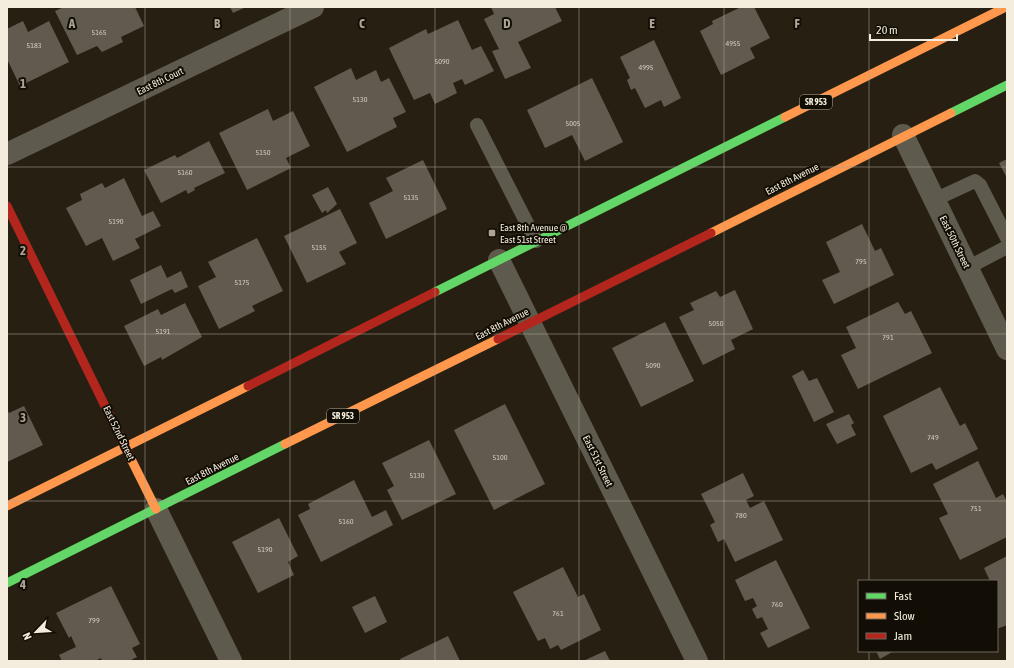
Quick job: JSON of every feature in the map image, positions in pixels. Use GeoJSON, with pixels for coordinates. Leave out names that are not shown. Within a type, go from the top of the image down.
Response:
{"type":"FeatureCollection","features":[{"type":"Feature","properties":{"kind":"main road","name":"SR 953"},"geometry":{"type":"LineString","coordinates":[[7,506],[1006,7]]}},
{"type":"Feature","properties":{"kind":"main road","name":"East 8th Avenue"},"geometry":{"type":"LineString","coordinates":[[7,583],[530,323],[903,135],[1007,85]]}},
{"type":"Feature","properties":{"kind":"main road","name":"East 52nd Street"},"geometry":{"type":"LineString","coordinates":[[7,206],[156,509]]}},
{"type":"Feature","properties":{"kind":"street","name":"East 8th Court"},"geometry":{"type":"LineString","coordinates":[[7,154],[313,7]]}},
{"type":"Feature","properties":{"kind":"street","name":"East 50th Street"},"geometry":{"type":"LineString","coordinates":[[903,135],[1007,350]]}},
{"type":"Feature","properties":{"kind":"street","name":"East 51st Street"},"geometry":{"type":"LineString","coordinates":[[499,260],[697,661]]}},
{"type":"Feature","properties":{"kind":"street","name":"East 52nd Street"},"geometry":{"type":"LineString","coordinates":[[156,509],[231,661]]}},
{"type":"Feature","properties":{"kind":"lane"},"geometry":{"type":"LineString","coordinates":[[477,125],[536,241]]}},
{"type":"Feature","properties":{"kind":"lane"},"geometry":{"type":"LineString","coordinates":[[934,200],[975,181],[980,185],[1007,238]]}},
{"type":"Feature","properties":{"kind":"lane"},"geometry":{"type":"LineString","coordinates":[[967,268],[1007,247]]}},
{"type":"Feature","properties":{"kind":"building"},"geometry":{"type":"Polygon","coordinates":[[[64,7],[135,7],[144,26],[121,37],[123,42],[102,52],[97,46],[77,55],[55,11],[64,7]]]}},
{"type":"Feature","properties":{"kind":"building"},"geometry":{"type":"Polygon","coordinates":[[[230,7],[246,7],[233,13],[230,7]]]}},
{"type":"Feature","properties":{"kind":"building"},"geometry":{"type":"Polygon","coordinates":[[[491,7],[555,7],[562,21],[518,42],[531,68],[505,79],[492,51],[499,49],[484,19],[494,14],[491,7]]]}},
{"type":"Feature","properties":{"kind":"building"},"geometry":{"type":"Polygon","coordinates":[[[741,7],[754,7],[770,38],[750,48],[755,58],[721,75],[700,31],[713,24],[712,21],[741,7]]]}},
{"type":"Feature","properties":{"kind":"building"},"geometry":{"type":"Polygon","coordinates":[[[458,20],[472,50],[481,46],[494,71],[465,85],[462,79],[453,83],[457,93],[435,104],[430,93],[414,100],[389,48],[426,29],[428,34],[458,20]]]}},
{"type":"Feature","properties":{"kind":"building"},"geometry":{"type":"Polygon","coordinates":[[[23,21],[28,32],[49,21],[69,62],[20,86],[7,59],[7,29],[23,21]]]}},
{"type":"Feature","properties":{"kind":"building"},"geometry":{"type":"Polygon","coordinates":[[[654,40],[681,98],[664,107],[661,100],[645,108],[635,88],[631,90],[627,80],[630,78],[620,57],[654,40]]]}},
{"type":"Feature","properties":{"kind":"building"},"geometry":{"type":"Polygon","coordinates":[[[351,68],[356,80],[376,70],[381,82],[389,78],[406,112],[393,118],[397,127],[347,152],[314,87],[351,68]]]}},
{"type":"Feature","properties":{"kind":"building"},"geometry":{"type":"Polygon","coordinates":[[[592,78],[623,142],[585,161],[572,135],[545,148],[527,110],[592,78]]]}},
{"type":"Feature","properties":{"kind":"building"},"geometry":{"type":"Polygon","coordinates":[[[268,109],[273,121],[293,111],[310,146],[286,158],[291,168],[247,190],[219,133],[268,109]]]}},
{"type":"Feature","properties":{"kind":"building"},"geometry":{"type":"Polygon","coordinates":[[[209,141],[225,173],[194,188],[195,190],[188,194],[186,190],[161,203],[144,170],[175,155],[177,158],[209,141]]]}},
{"type":"Feature","properties":{"kind":"building"},"geometry":{"type":"Polygon","coordinates":[[[1007,159],[1007,178],[999,163],[1007,159]]]}},
{"type":"Feature","properties":{"kind":"building"},"geometry":{"type":"Polygon","coordinates":[[[423,160],[447,209],[386,239],[369,203],[393,191],[386,178],[423,160]]]}},
{"type":"Feature","properties":{"kind":"building"},"geometry":{"type":"Polygon","coordinates":[[[124,178],[142,216],[153,211],[161,226],[135,239],[140,248],[113,261],[102,238],[86,246],[66,208],[82,200],[80,194],[102,183],[105,188],[124,178]]]}},
{"type":"Feature","properties":{"kind":"building"},"geometry":{"type":"Polygon","coordinates":[[[328,187],[337,204],[327,213],[326,210],[322,213],[312,195],[328,187]]]}},
{"type":"Feature","properties":{"kind":"building"},"geometry":{"type":"Polygon","coordinates":[[[340,209],[357,243],[339,252],[346,264],[307,283],[284,236],[340,209]]]}},
{"type":"Feature","properties":{"kind":"building"},"geometry":{"type":"Polygon","coordinates":[[[862,224],[875,251],[881,248],[894,275],[834,304],[822,280],[840,272],[826,242],[862,224]]]}},
{"type":"Feature","properties":{"kind":"building"},"geometry":{"type":"Polygon","coordinates":[[[257,238],[283,291],[252,306],[255,311],[219,329],[198,286],[216,277],[208,262],[257,238]]]}},
{"type":"Feature","properties":{"kind":"building"},"geometry":{"type":"Polygon","coordinates":[[[161,265],[167,278],[181,271],[188,287],[175,293],[172,289],[141,304],[130,280],[161,265]]]}},
{"type":"Feature","properties":{"kind":"building"},"geometry":{"type":"Polygon","coordinates":[[[735,290],[753,329],[731,340],[735,349],[703,365],[679,317],[694,310],[690,303],[716,291],[720,297],[735,290]]]}},
{"type":"Feature","properties":{"kind":"building"},"geometry":{"type":"Polygon","coordinates":[[[898,302],[905,314],[911,311],[932,353],[858,389],[841,355],[856,348],[846,327],[898,302]]]}},
{"type":"Feature","properties":{"kind":"building"},"geometry":{"type":"Polygon","coordinates":[[[185,303],[202,337],[162,360],[161,357],[144,366],[124,326],[158,309],[161,315],[185,303]]]}},
{"type":"Feature","properties":{"kind":"building"},"geometry":{"type":"Polygon","coordinates":[[[665,322],[694,381],[641,407],[612,348],[665,322]]]}},
{"type":"Feature","properties":{"kind":"building"},"geometry":{"type":"Polygon","coordinates":[[[803,370],[809,381],[817,378],[834,412],[814,422],[792,376],[803,370]]]}},
{"type":"Feature","properties":{"kind":"building"},"geometry":{"type":"Polygon","coordinates":[[[940,387],[960,426],[965,423],[978,449],[936,470],[932,463],[911,473],[883,416],[940,387]]]}},
{"type":"Feature","properties":{"kind":"building"},"geometry":{"type":"Polygon","coordinates":[[[505,404],[545,484],[494,510],[454,430],[505,404]]]}},
{"type":"Feature","properties":{"kind":"building"},"geometry":{"type":"Polygon","coordinates":[[[24,406],[43,445],[7,462],[7,409],[9,413],[24,406]]]}},
{"type":"Feature","properties":{"kind":"building"},"geometry":{"type":"Polygon","coordinates":[[[849,414],[854,423],[851,425],[856,435],[837,444],[826,424],[849,414]]]}},
{"type":"Feature","properties":{"kind":"building"},"geometry":{"type":"Polygon","coordinates":[[[429,440],[456,494],[402,520],[387,490],[394,486],[382,463],[429,440]]]}},
{"type":"Feature","properties":{"kind":"building"},"geometry":{"type":"Polygon","coordinates":[[[978,461],[996,498],[1003,494],[1007,502],[1007,537],[960,560],[939,518],[948,514],[933,484],[978,461]]]}},
{"type":"Feature","properties":{"kind":"building"},"geometry":{"type":"Polygon","coordinates":[[[743,473],[754,496],[746,500],[750,508],[764,501],[783,540],[735,562],[724,539],[718,542],[710,525],[715,522],[701,494],[743,473]]]}},
{"type":"Feature","properties":{"kind":"building"},"geometry":{"type":"Polygon","coordinates":[[[354,480],[372,517],[386,510],[393,525],[321,562],[298,515],[310,509],[308,504],[354,480]]]}},
{"type":"Feature","properties":{"kind":"building"},"geometry":{"type":"Polygon","coordinates":[[[279,518],[298,556],[288,562],[294,575],[258,593],[232,542],[279,518]]]}},
{"type":"Feature","properties":{"kind":"building"},"geometry":{"type":"Polygon","coordinates":[[[1007,556],[1007,625],[998,629],[998,580],[990,580],[984,568],[1007,556]]]}},
{"type":"Feature","properties":{"kind":"building"},"geometry":{"type":"Polygon","coordinates":[[[776,560],[810,628],[768,648],[760,633],[768,629],[762,617],[757,619],[752,609],[757,606],[753,598],[745,601],[735,580],[776,560]]]}},
{"type":"Feature","properties":{"kind":"building"},"geometry":{"type":"Polygon","coordinates":[[[563,567],[578,597],[584,594],[601,630],[561,650],[558,645],[550,649],[545,638],[538,641],[513,592],[563,567]]]}},
{"type":"Feature","properties":{"kind":"building"},"geometry":{"type":"Polygon","coordinates":[[[111,586],[140,644],[132,648],[137,657],[129,661],[102,661],[101,658],[95,661],[62,661],[59,655],[76,647],[71,636],[69,638],[56,613],[111,586]]]}},
{"type":"Feature","properties":{"kind":"building"},"geometry":{"type":"Polygon","coordinates":[[[375,596],[387,622],[365,633],[352,607],[375,596]]]}},
{"type":"Feature","properties":{"kind":"building"},"geometry":{"type":"Polygon","coordinates":[[[448,636],[460,661],[401,661],[400,659],[448,636]]]}},
{"type":"Feature","properties":{"kind":"building"},"geometry":{"type":"Polygon","coordinates":[[[605,651],[610,661],[583,661],[605,651]]]}},
{"type":"Feature","properties":{"kind":"building"},"geometry":{"type":"Polygon","coordinates":[[[876,652],[892,652],[880,659],[876,652]]]}},
{"type":"Feature","properties":{"kind":"traffic: fast"},"geometry":{"type":"LineString","coordinates":[[951,113],[1007,85]]}},
{"type":"Feature","properties":{"kind":"traffic: fast"},"geometry":{"type":"LineString","coordinates":[[435,292],[785,117]]}},
{"type":"Feature","properties":{"kind":"traffic: fast"},"geometry":{"type":"LineString","coordinates":[[7,583],[285,444]]}},
{"type":"Feature","properties":{"kind":"traffic: slow"},"geometry":{"type":"LineString","coordinates":[[785,117],[1006,7]]}},
{"type":"Feature","properties":{"kind":"traffic: slow"},"geometry":{"type":"LineString","coordinates":[[711,233],[951,113]]}},
{"type":"Feature","properties":{"kind":"traffic: slow"},"geometry":{"type":"LineString","coordinates":[[285,444],[498,339]]}},
{"type":"Feature","properties":{"kind":"traffic: slow"},"geometry":{"type":"LineString","coordinates":[[7,506],[248,386]]}},
{"type":"Feature","properties":{"kind":"traffic: slow"},"geometry":{"type":"LineString","coordinates":[[130,457],[156,509]]}},
{"type":"Feature","properties":{"kind":"traffic: jam"},"geometry":{"type":"LineString","coordinates":[[7,206],[130,457]]}},
{"type":"Feature","properties":{"kind":"traffic: jam"},"geometry":{"type":"LineString","coordinates":[[498,339],[711,233]]}},
{"type":"Feature","properties":{"kind":"traffic: jam"},"geometry":{"type":"LineString","coordinates":[[248,386],[435,292]]}},
{"type":"Feature","properties":{"kind":"place","name":"East 8th Avenue @ East 51st Street"},"geometry":{"type":"Point","coordinates":[492,233]}}]}
